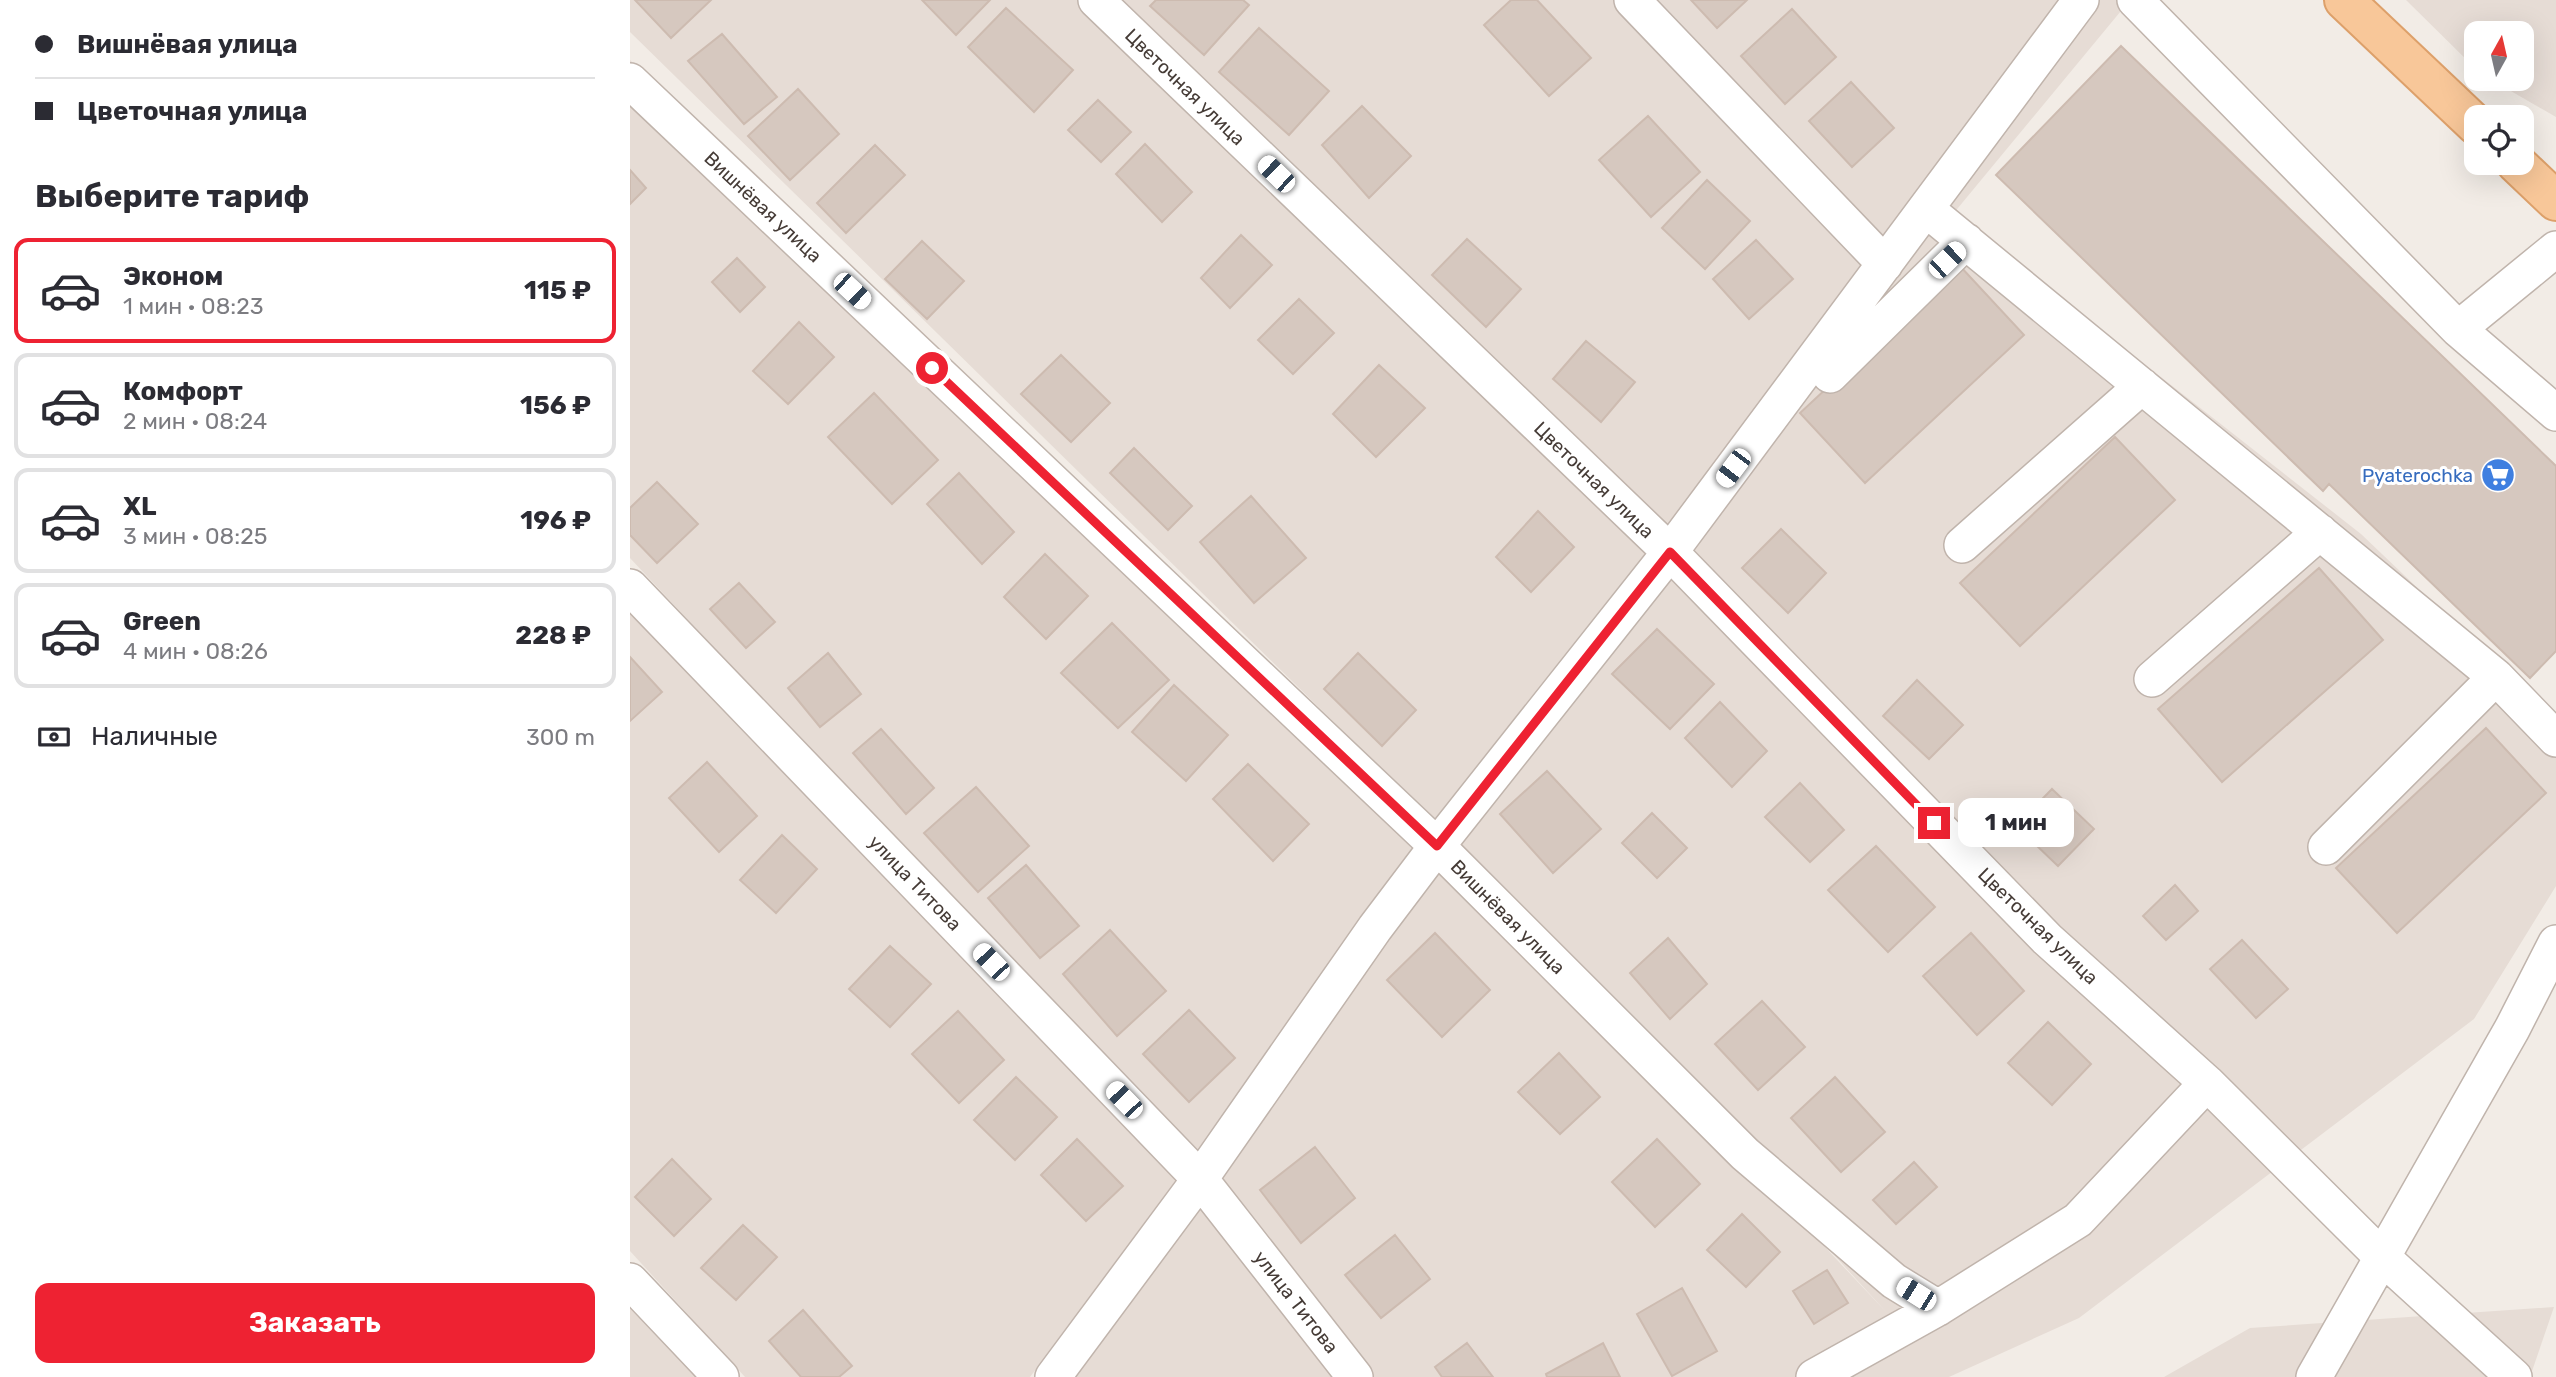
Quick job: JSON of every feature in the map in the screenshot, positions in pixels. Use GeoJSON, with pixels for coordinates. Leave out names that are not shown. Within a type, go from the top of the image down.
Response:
{"type":"FeatureCollection","features":[{"type":"Feature","properties":{"kind":"main road"},"geometry":{"type":"LineString","coordinates":[[2344,0],[2464,114]]}},
{"type":"Feature","properties":{"kind":"main road"},"geometry":{"type":"LineString","coordinates":[[2529,175],[2556,201]]}},
{"type":"Feature","properties":{"kind":"street","name":"Цветочная улица"},"geometry":{"type":"LineString","coordinates":[[1096,0],[1670,552],[2047,939],[2207,1083],[2382,1257],[2514,1377]]}},
{"type":"Feature","properties":{"kind":"street"},"geometry":{"type":"LineString","coordinates":[[1632,0],[1885,264]]}},
{"type":"Feature","properties":{"kind":"street"},"geometry":{"type":"LineString","coordinates":[[1053,1377],[1200,1179],[1375,928],[1670,552],[2081,0]]}},
{"type":"Feature","properties":{"kind":"street"},"geometry":{"type":"LineString","coordinates":[[2135,0],[2458,329],[2556,413]]}},
{"type":"Feature","properties":{"kind":"street","name":"Вишнёвая улица"},"geometry":{"type":"LineString","coordinates":[[630,81],[1437,846],[1745,1154],[1895,1281],[1938,1308]]}},
{"type":"Feature","properties":{"kind":"street"},"geometry":{"type":"LineString","coordinates":[[1926,209],[2496,677],[2556,739]]}},
{"type":"Feature","properties":{"kind":"street"},"geometry":{"type":"LineString","coordinates":[[1830,375],[1966,241]]}},
{"type":"Feature","properties":{"kind":"street"},"geometry":{"type":"LineString","coordinates":[[2458,329],[2556,249]]}},
{"type":"Feature","properties":{"kind":"street"},"geometry":{"type":"LineString","coordinates":[[1962,545],[2142,386]]}},
{"type":"Feature","properties":{"kind":"street"},"geometry":{"type":"LineString","coordinates":[[2152,680],[2320,532]]}},
{"type":"Feature","properties":{"kind":"street","name":"улица Титова"},"geometry":{"type":"LineString","coordinates":[[630,587],[1200,1179],[1356,1377]]}},
{"type":"Feature","properties":{"kind":"street"},"geometry":{"type":"LineString","coordinates":[[2326,847],[2496,677]]}},
{"type":"Feature","properties":{"kind":"street"},"geometry":{"type":"LineString","coordinates":[[2314,1377],[2512,1029],[2556,943]]}},
{"type":"Feature","properties":{"kind":"street"},"geometry":{"type":"LineString","coordinates":[[1814,1377],[1938,1308],[2078,1220],[2207,1083]]}},
{"type":"Feature","properties":{"kind":"street"},"geometry":{"type":"LineString","coordinates":[[630,1281],[721,1377]]}},
{"type":"Feature","properties":{"kind":"shaded area"},"geometry":{"type":"Polygon","coordinates":[[[630,0],[2130,0],[1953,214],[2361,534],[2556,720],[2556,886],[2474,1019],[2079,1318],[1949,1377],[1063,1377],[1448,847],[1889,1315],[1446,832],[630,32],[630,0]]]}},
{"type":"Feature","properties":{"kind":"shaded area"},"geometry":{"type":"Polygon","coordinates":[[[2406,0],[2556,0],[2556,117],[2511,91],[2534,91],[2534,21],[2464,21],[2464,57],[2406,0]]]}},
{"type":"Feature","properties":{"kind":"shaded area"},"geometry":{"type":"Polygon","coordinates":[[[630,60],[1430,845],[1195,1161],[630,558],[630,60]]]}},
{"type":"Feature","properties":{"kind":"shaded area"},"geometry":{"type":"Polygon","coordinates":[[[630,592],[1180,1180],[1030,1377],[745,1377],[630,1251],[630,592]]]}},
{"type":"Feature","properties":{"kind":"shaded area"},"geometry":{"type":"Polygon","coordinates":[[[630,1292],[708,1377],[630,1377],[630,1292]]]}},
{"type":"Feature","properties":{"kind":"shaded area"},"geometry":{"type":"Polygon","coordinates":[[[2554,1307],[2530,1377],[2164,1377],[2250,1328],[2554,1307]]]}},
{"type":"Feature","properties":{"kind":"building"},"geometry":{"type":"Polygon","coordinates":[[[635,0],[711,0],[671,38],[635,0]]]}},
{"type":"Feature","properties":{"kind":"building"},"geometry":{"type":"Polygon","coordinates":[[[922,0],[990,0],[956,35],[922,0]]]}},
{"type":"Feature","properties":{"kind":"building"},"geometry":{"type":"Polygon","coordinates":[[[1156,0],[1243,0],[1249,5],[1204,55],[1150,6],[1156,0]]]}},
{"type":"Feature","properties":{"kind":"building"},"geometry":{"type":"Polygon","coordinates":[[[1511,0],[1537,0],[1591,58],[1549,96],[1484,25],[1511,0]]]}},
{"type":"Feature","properties":{"kind":"building"},"geometry":{"type":"Polygon","coordinates":[[[1691,0],[1747,0],[1717,28],[1691,0]]]}},
{"type":"Feature","properties":{"kind":"building"},"geometry":{"type":"Polygon","coordinates":[[[1006,8],[1073,70],[1034,112],[968,47],[1006,8]]]}},
{"type":"Feature","properties":{"kind":"building"},"geometry":{"type":"Polygon","coordinates":[[[1792,9],[1836,57],[1785,104],[1741,56],[1792,9]]]}},
{"type":"Feature","properties":{"kind":"building"},"geometry":{"type":"Polygon","coordinates":[[[1259,28],[1329,91],[1289,135],[1219,72],[1259,28]]]}},
{"type":"Feature","properties":{"kind":"building"},"geometry":{"type":"Polygon","coordinates":[[[722,34],[777,97],[744,124],[688,61],[722,34]]]}},
{"type":"Feature","properties":{"kind":"building"},"geometry":{"type":"Polygon","coordinates":[[[2121,46],[2556,466],[2556,651],[2530,678],[2329,484],[2323,491],[1996,175],[2121,46]]]}},
{"type":"Feature","properties":{"kind":"building"},"geometry":{"type":"Polygon","coordinates":[[[1851,82],[1894,128],[1852,167],[1809,121],[1851,82]]]}},
{"type":"Feature","properties":{"kind":"building"},"geometry":{"type":"Polygon","coordinates":[[[798,89],[839,134],[790,180],[748,136],[798,89]]]}},
{"type":"Feature","properties":{"kind":"building"},"geometry":{"type":"Polygon","coordinates":[[[1098,100],[1131,132],[1101,162],[1068,130],[1098,100]]]}},
{"type":"Feature","properties":{"kind":"building"},"geometry":{"type":"Polygon","coordinates":[[[1362,106],[1411,156],[1369,198],[1322,145],[1362,106]]]}},
{"type":"Feature","properties":{"kind":"building"},"geometry":{"type":"Polygon","coordinates":[[[1648,116],[1700,172],[1651,217],[1599,160],[1648,116]]]}},
{"type":"Feature","properties":{"kind":"building"},"geometry":{"type":"Polygon","coordinates":[[[1145,144],[1192,192],[1162,222],[1116,174],[1145,144]]]}},
{"type":"Feature","properties":{"kind":"building"},"geometry":{"type":"Polygon","coordinates":[[[875,145],[905,175],[846,233],[817,203],[875,145]]]}},
{"type":"Feature","properties":{"kind":"building"},"geometry":{"type":"Polygon","coordinates":[[[630,170],[646,188],[630,204],[630,170]]]}},
{"type":"Feature","properties":{"kind":"building"},"geometry":{"type":"Polygon","coordinates":[[[1707,180],[1750,221],[1705,269],[1662,228],[1707,180]]]}},
{"type":"Feature","properties":{"kind":"building"},"geometry":{"type":"Polygon","coordinates":[[[1241,235],[1272,265],[1230,308],[1201,278],[1241,235]]]}},
{"type":"Feature","properties":{"kind":"building"},"geometry":{"type":"Polygon","coordinates":[[[1467,239],[1521,289],[1486,327],[1432,275],[1467,239]]]}},
{"type":"Feature","properties":{"kind":"building"},"geometry":{"type":"Polygon","coordinates":[[[1756,240],[1793,279],[1749,319],[1713,279],[1756,240]]]}},
{"type":"Feature","properties":{"kind":"building"},"geometry":{"type":"Polygon","coordinates":[[[922,241],[964,281],[927,319],[885,279],[922,241]]]}},
{"type":"Feature","properties":{"kind":"building"},"geometry":{"type":"Polygon","coordinates":[[[737,258],[765,287],[740,312],[712,282],[737,258]]]}},
{"type":"Feature","properties":{"kind":"building"},"geometry":{"type":"Polygon","coordinates":[[[1959,265],[2024,335],[1865,483],[1800,413],[1959,265]]]}},
{"type":"Feature","properties":{"kind":"building"},"geometry":{"type":"Polygon","coordinates":[[[1299,299],[1334,333],[1293,374],[1258,340],[1299,299]]]}},
{"type":"Feature","properties":{"kind":"building"},"geometry":{"type":"Polygon","coordinates":[[[799,322],[834,357],[788,404],[753,371],[799,322]]]}},
{"type":"Feature","properties":{"kind":"building"},"geometry":{"type":"Polygon","coordinates":[[[1586,341],[1635,382],[1601,422],[1553,379],[1586,341]]]}},
{"type":"Feature","properties":{"kind":"building"},"geometry":{"type":"Polygon","coordinates":[[[1061,355],[1110,403],[1071,442],[1021,394],[1061,355]]]}},
{"type":"Feature","properties":{"kind":"building"},"geometry":{"type":"Polygon","coordinates":[[[1379,365],[1425,408],[1376,457],[1333,414],[1379,365]]]}},
{"type":"Feature","properties":{"kind":"building"},"geometry":{"type":"Polygon","coordinates":[[[874,393],[938,460],[892,504],[828,437],[874,393]]]}},
{"type":"Feature","properties":{"kind":"building"},"geometry":{"type":"Polygon","coordinates":[[[2115,437],[2175,500],[2020,646],[1960,583],[2115,437]]]}},
{"type":"Feature","properties":{"kind":"building"},"geometry":{"type":"Polygon","coordinates":[[[1134,448],[1192,506],[1168,530],[1110,473],[1134,448]]]}},
{"type":"Feature","properties":{"kind":"building"},"geometry":{"type":"Polygon","coordinates":[[[959,473],[1014,532],[982,564],[927,504],[959,473]]]}},
{"type":"Feature","properties":{"kind":"building"},"geometry":{"type":"Polygon","coordinates":[[[657,482],[698,524],[657,563],[630,535],[630,508],[657,482]]]}},
{"type":"Feature","properties":{"kind":"building"},"geometry":{"type":"Polygon","coordinates":[[[1251,496],[1306,558],[1254,603],[1200,542],[1251,496]]]}},
{"type":"Feature","properties":{"kind":"building"},"geometry":{"type":"Polygon","coordinates":[[[1538,511],[1574,547],[1531,592],[1496,557],[1538,511]]]}},
{"type":"Feature","properties":{"kind":"building"},"geometry":{"type":"Polygon","coordinates":[[[1781,529],[1826,573],[1788,613],[1742,568],[1781,529]]]}},
{"type":"Feature","properties":{"kind":"building"},"geometry":{"type":"Polygon","coordinates":[[[1045,554],[1088,596],[1046,639],[1004,597],[1045,554]]]}},
{"type":"Feature","properties":{"kind":"building"},"geometry":{"type":"Polygon","coordinates":[[[2319,568],[2383,640],[2222,782],[2158,709],[2319,568]]]}},
{"type":"Feature","properties":{"kind":"building"},"geometry":{"type":"Polygon","coordinates":[[[739,583],[775,622],[746,648],[710,609],[739,583]]]}},
{"type":"Feature","properties":{"kind":"building"},"geometry":{"type":"Polygon","coordinates":[[[1112,623],[1169,680],[1118,728],[1061,673],[1112,623]]]}},
{"type":"Feature","properties":{"kind":"building"},"geometry":{"type":"Polygon","coordinates":[[[1657,629],[1714,684],[1670,729],[1612,674],[1657,629]]]}},
{"type":"Feature","properties":{"kind":"building"},"geometry":{"type":"Polygon","coordinates":[[[828,653],[861,694],[820,727],[788,688],[828,653]]]}},
{"type":"Feature","properties":{"kind":"building"},"geometry":{"type":"Polygon","coordinates":[[[1358,653],[1416,710],[1382,746],[1324,689],[1358,653]]]}},
{"type":"Feature","properties":{"kind":"building"},"geometry":{"type":"Polygon","coordinates":[[[630,657],[662,692],[630,721],[630,657]]]}},
{"type":"Feature","properties":{"kind":"building"},"geometry":{"type":"Polygon","coordinates":[[[1917,680],[1963,725],[1929,759],[1883,716],[1917,680]]]}},
{"type":"Feature","properties":{"kind":"building"},"geometry":{"type":"Polygon","coordinates":[[[1174,685],[1228,735],[1186,781],[1132,732],[1174,685]]]}},
{"type":"Feature","properties":{"kind":"building"},"geometry":{"type":"Polygon","coordinates":[[[1720,702],[1767,751],[1732,787],[1685,738],[1720,702]]]}},
{"type":"Feature","properties":{"kind":"building"},"geometry":{"type":"Polygon","coordinates":[[[2486,728],[2546,793],[2397,933],[2336,868],[2486,728]]]}},
{"type":"Feature","properties":{"kind":"building"},"geometry":{"type":"Polygon","coordinates":[[[881,729],[934,788],[906,814],[853,753],[881,729]]]}},
{"type":"Feature","properties":{"kind":"building"},"geometry":{"type":"Polygon","coordinates":[[[707,762],[757,816],[719,852],[669,798],[707,762]]]}},
{"type":"Feature","properties":{"kind":"building"},"geometry":{"type":"Polygon","coordinates":[[[1248,764],[1309,824],[1273,861],[1213,799],[1248,764]]]}},
{"type":"Feature","properties":{"kind":"building"},"geometry":{"type":"Polygon","coordinates":[[[1547,771],[1601,829],[1553,873],[1500,814],[1547,771]]]}},
{"type":"Feature","properties":{"kind":"building"},"geometry":{"type":"Polygon","coordinates":[[[1800,783],[1844,830],[1810,862],[1765,817],[1800,783]]]}},
{"type":"Feature","properties":{"kind":"building"},"geometry":{"type":"Polygon","coordinates":[[[976,787],[1029,846],[978,892],[924,833],[976,787]]]}},
{"type":"Feature","properties":{"kind":"building"},"geometry":{"type":"Polygon","coordinates":[[[2052,789],[2094,829],[2058,866],[2016,826],[2052,789]]]}},
{"type":"Feature","properties":{"kind":"building"},"geometry":{"type":"Polygon","coordinates":[[[1652,813],[1687,848],[1657,878],[1622,843],[1652,813]]]}},
{"type":"Feature","properties":{"kind":"building"},"geometry":{"type":"Polygon","coordinates":[[[782,835],[817,869],[776,913],[740,880],[782,835]]]}},
{"type":"Feature","properties":{"kind":"building"},"geometry":{"type":"Polygon","coordinates":[[[1876,846],[1935,907],[1888,952],[1828,890],[1876,846]]]}},
{"type":"Feature","properties":{"kind":"building"},"geometry":{"type":"Polygon","coordinates":[[[1026,865],[1079,926],[1040,958],[988,898],[1026,865]]]}},
{"type":"Feature","properties":{"kind":"building"},"geometry":{"type":"Polygon","coordinates":[[[2175,885],[2198,911],[2166,940],[2143,916],[2175,885]]]}},
{"type":"Feature","properties":{"kind":"building"},"geometry":{"type":"Polygon","coordinates":[[[1110,930],[1166,991],[1117,1036],[1063,974],[1110,930]]]}},
{"type":"Feature","properties":{"kind":"building"},"geometry":{"type":"Polygon","coordinates":[[[1435,933],[1490,990],[1442,1037],[1387,980],[1435,933]]]}},
{"type":"Feature","properties":{"kind":"building"},"geometry":{"type":"Polygon","coordinates":[[[1971,933],[2024,991],[1977,1035],[1923,976],[1971,933]]]}},
{"type":"Feature","properties":{"kind":"building"},"geometry":{"type":"Polygon","coordinates":[[[1668,938],[1707,984],[1670,1019],[1630,973],[1668,938]]]}},
{"type":"Feature","properties":{"kind":"building"},"geometry":{"type":"Polygon","coordinates":[[[2242,940],[2288,989],[2256,1018],[2210,969],[2242,940]]]}},
{"type":"Feature","properties":{"kind":"building"},"geometry":{"type":"Polygon","coordinates":[[[890,946],[931,984],[890,1027],[849,989],[890,946]]]}},
{"type":"Feature","properties":{"kind":"building"},"geometry":{"type":"Polygon","coordinates":[[[1762,1001],[1805,1047],[1758,1090],[1715,1044],[1762,1001]]]}},
{"type":"Feature","properties":{"kind":"building"},"geometry":{"type":"Polygon","coordinates":[[[1189,1010],[1235,1058],[1189,1102],[1143,1054],[1189,1010]]]}},
{"type":"Feature","properties":{"kind":"building"},"geometry":{"type":"Polygon","coordinates":[[[958,1011],[1004,1060],[959,1103],[912,1054],[958,1011]]]}},
{"type":"Feature","properties":{"kind":"building"},"geometry":{"type":"Polygon","coordinates":[[[2048,1022],[2091,1064],[2052,1105],[2008,1063],[2048,1022]]]}},
{"type":"Feature","properties":{"kind":"building"},"geometry":{"type":"Polygon","coordinates":[[[1559,1053],[1600,1097],[1560,1134],[1518,1092],[1559,1053]]]}},
{"type":"Feature","properties":{"kind":"building"},"geometry":{"type":"Polygon","coordinates":[[[1016,1077],[1057,1117],[1015,1160],[974,1120],[1016,1077]]]}},
{"type":"Feature","properties":{"kind":"building"},"geometry":{"type":"Polygon","coordinates":[[[1835,1077],[1885,1132],[1841,1172],[1791,1118],[1835,1077]]]}},
{"type":"Feature","properties":{"kind":"building"},"geometry":{"type":"Polygon","coordinates":[[[1077,1139],[1123,1186],[1086,1221],[1041,1175],[1077,1139]]]}},
{"type":"Feature","properties":{"kind":"building"},"geometry":{"type":"Polygon","coordinates":[[[1657,1139],[1700,1184],[1655,1227],[1612,1182],[1657,1139]]]}},
{"type":"Feature","properties":{"kind":"building"},"geometry":{"type":"Polygon","coordinates":[[[1315,1147],[1355,1198],[1301,1243],[1260,1190],[1315,1147]]]}},
{"type":"Feature","properties":{"kind":"building"},"geometry":{"type":"Polygon","coordinates":[[[672,1159],[711,1199],[674,1236],[635,1197],[672,1159]]]}},
{"type":"Feature","properties":{"kind":"building"},"geometry":{"type":"Polygon","coordinates":[[[1914,1162],[1937,1187],[1896,1224],[1873,1200],[1914,1162]]]}},
{"type":"Feature","properties":{"kind":"building"},"geometry":{"type":"Polygon","coordinates":[[[1742,1214],[1780,1252],[1746,1287],[1707,1250],[1742,1214]]]}},
{"type":"Feature","properties":{"kind":"building"},"geometry":{"type":"Polygon","coordinates":[[[743,1225],[777,1257],[736,1300],[701,1268],[743,1225]]]}},
{"type":"Feature","properties":{"kind":"building"},"geometry":{"type":"Polygon","coordinates":[[[1395,1235],[1430,1279],[1381,1318],[1345,1275],[1395,1235]]]}},
{"type":"Feature","properties":{"kind":"building"},"geometry":{"type":"Polygon","coordinates":[[[1827,1270],[1848,1303],[1814,1324],[1793,1291],[1827,1270]]]}},
{"type":"Feature","properties":{"kind":"building"},"geometry":{"type":"Polygon","coordinates":[[[1682,1288],[1717,1351],[1672,1376],[1637,1314],[1682,1288]]]}},
{"type":"Feature","properties":{"kind":"building"},"geometry":{"type":"Polygon","coordinates":[[[803,1310],[852,1366],[839,1377],[801,1377],[769,1341],[803,1310]]]}},
{"type":"Feature","properties":{"kind":"building"},"geometry":{"type":"Polygon","coordinates":[[[1467,1343],[1493,1377],[1442,1377],[1435,1367],[1467,1343]]]}},
{"type":"Feature","properties":{"kind":"building"},"geometry":{"type":"Polygon","coordinates":[[[1603,1343],[1620,1377],[1547,1377],[1546,1374],[1603,1343]]]}},
{"type":"Feature","properties":{"kind":"place","name":"Pyaterochka"},"geometry":{"type":"Point","coordinates":[2498,475]}},
{"type":"Feature","properties":{"kind":"route"},"geometry":{"type":"LineString","coordinates":[[932,368],[1437,846],[1670,552],[1934,823]]}}]}
